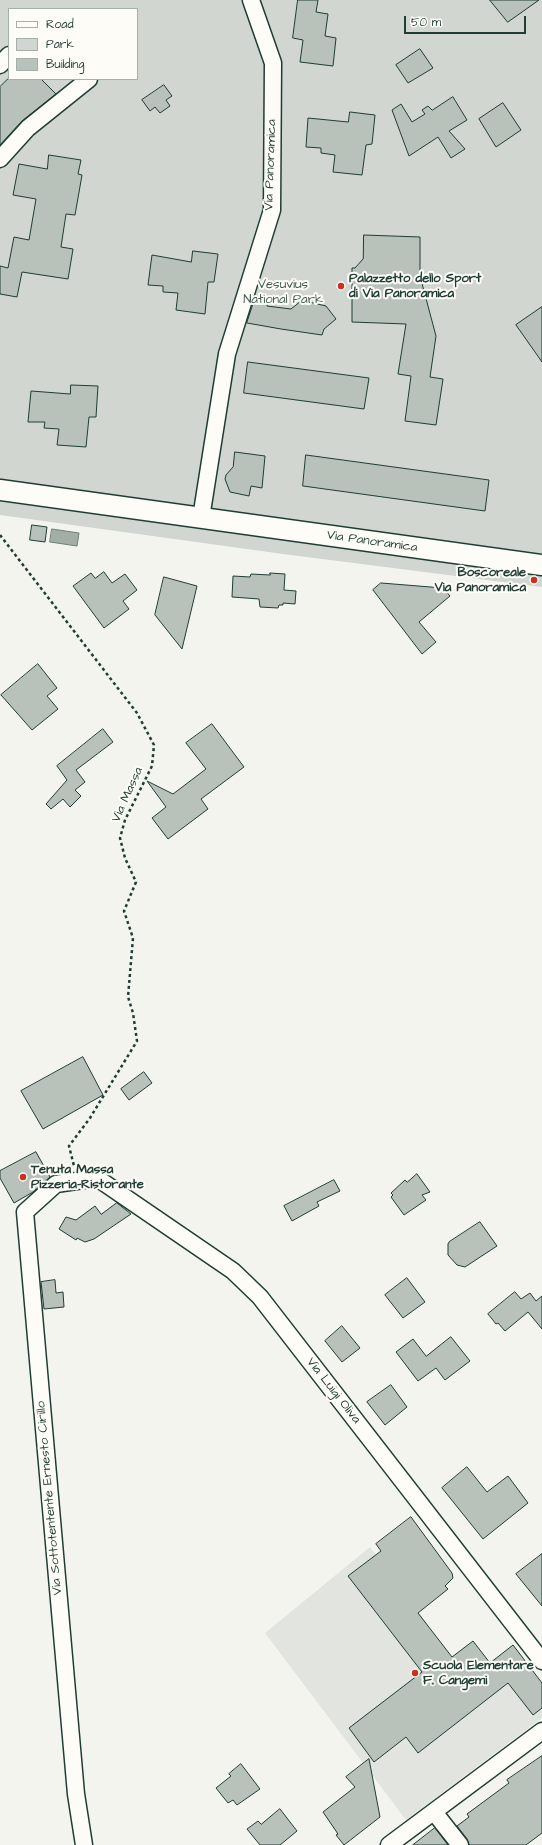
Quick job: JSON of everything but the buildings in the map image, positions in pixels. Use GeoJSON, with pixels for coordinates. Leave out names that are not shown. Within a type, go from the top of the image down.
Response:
{"type":"FeatureCollection","features":[{"type":"Feature","properties":{"kind":"street","name":"Via Panoramica"},"geometry":{"type":"LineString","coordinates":[[201,518],[227,354],[272,210],[273,63],[251,0]]}},
{"type":"Feature","properties":{"kind":"street"},"geometry":{"type":"LineString","coordinates":[[0,65],[8,56]]}},
{"type":"Feature","properties":{"kind":"street"},"geometry":{"type":"LineString","coordinates":[[0,159],[28,128],[88,80]]}},
{"type":"Feature","properties":{"kind":"street","name":"Via Panoramica"},"geometry":{"type":"LineString","coordinates":[[0,490],[542,564]]}},
{"type":"Feature","properties":{"kind":"street","name":"Via Luigi Oliva"},"geometry":{"type":"LineString","coordinates":[[77,1180],[97,1178],[233,1271],[260,1297],[542,1661]]}},
{"type":"Feature","properties":{"kind":"street","name":"Via Sottotentente Ernesto Cirillo"},"geometry":{"type":"LineString","coordinates":[[77,1180],[56,1184],[25,1212],[76,1794],[84,1845]]}},
{"type":"Feature","properties":{"kind":"street"},"geometry":{"type":"LineString","coordinates":[[390,1845],[542,1731]]}},
{"type":"Feature","properties":{"kind":"street"},"geometry":{"type":"LineString","coordinates":[[434,1812],[460,1845]]}},
{"type":"Feature","properties":{"kind":"path","name":"Via Massa"},"geometry":{"type":"LineString","coordinates":[[0,535],[137,713],[154,745],[152,766],[125,820],[120,838],[125,858],[136,882],[124,911],[133,938],[128,997],[138,1041],[90,1118],[70,1146],[77,1180]]}},
{"type":"Feature","properties":{"kind":"shaded area"},"geometry":{"type":"Polygon","coordinates":[[[52,529],[79,533],[77,546],[50,542],[52,529]]]}},
{"type":"Feature","properties":{"kind":"shaded area","name":"Scuola Elementare F. Cangemi"},"geometry":{"type":"Polygon","coordinates":[[[370,1547],[452,1657],[473,1641],[490,1663],[513,1645],[542,1684],[542,1718],[406,1820],[265,1633],[370,1547]]]}},
{"type":"Feature","properties":{"kind":"green space","name":"Vesuvius National Park"},"geometry":{"type":"Polygon","coordinates":[[[0,0],[542,0],[542,587],[283,554],[0,515],[0,0]]]}},
{"type":"Feature","properties":{"kind":"place","name":"Palazzetto dello Sport di Via Panoramica"},"geometry":{"type":"Point","coordinates":[341,286]}},
{"type":"Feature","properties":{"kind":"place","name":"Boscoreale Via Panoramica"},"geometry":{"type":"Point","coordinates":[534,580]}},
{"type":"Feature","properties":{"kind":"place","name":"Tenuta Massa Pizzeria-Ristorante"},"geometry":{"type":"Point","coordinates":[23,1177]}},
{"type":"Feature","properties":{"kind":"place","name":"Scuola Elementare F. Cangemi"},"geometry":{"type":"Point","coordinates":[415,1673]}}]}
